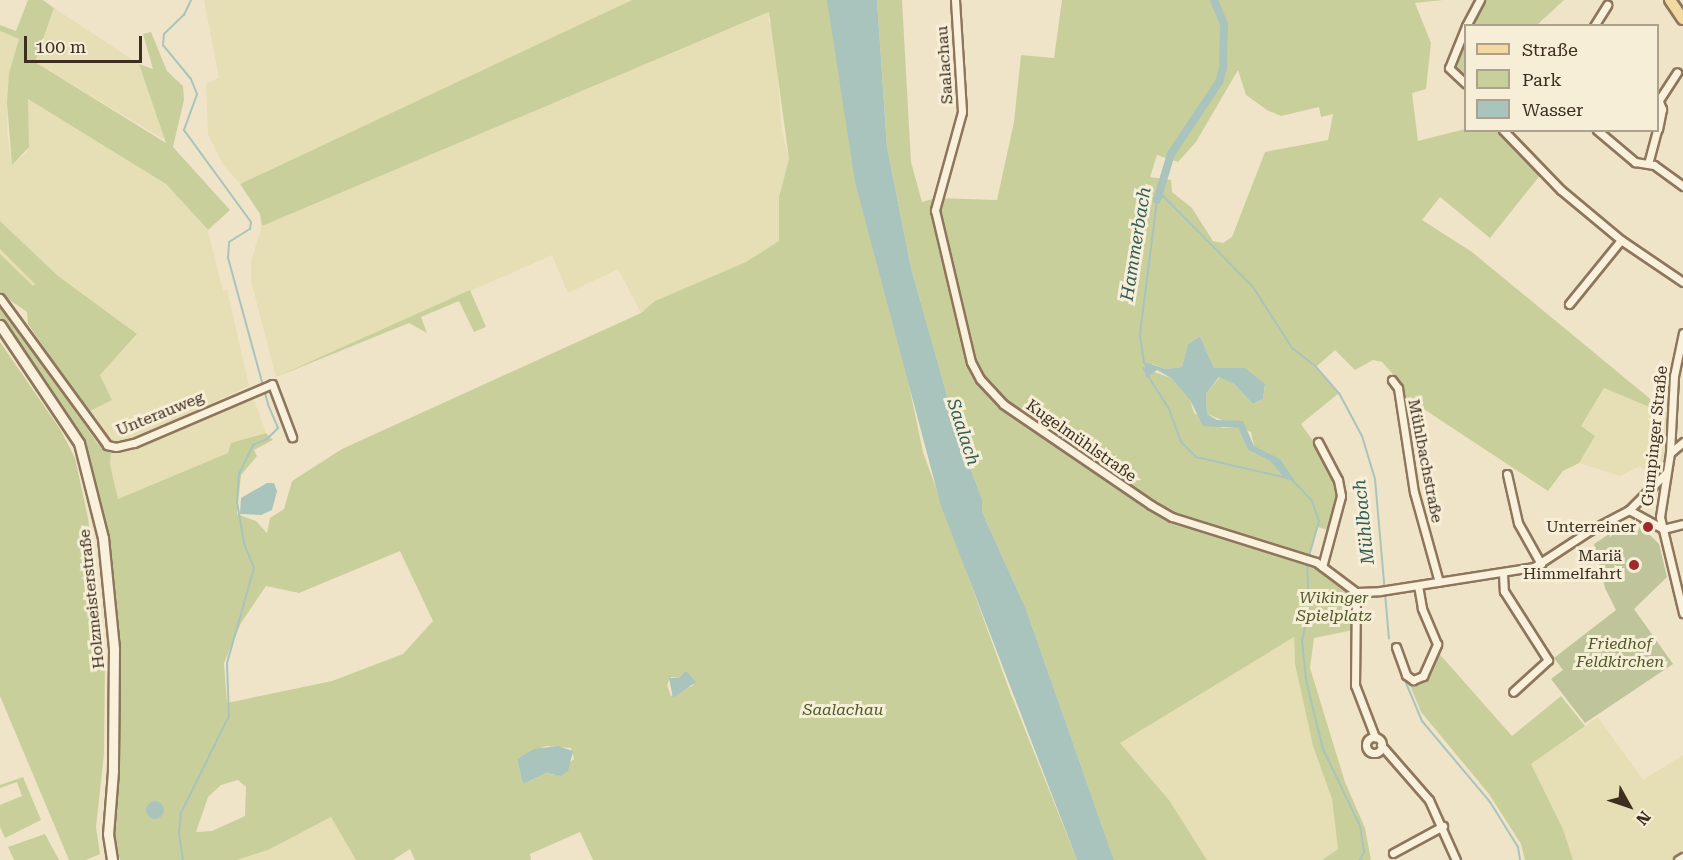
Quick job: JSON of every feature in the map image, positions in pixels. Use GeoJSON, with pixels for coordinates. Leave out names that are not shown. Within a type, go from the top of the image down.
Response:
{"type":"FeatureCollection","features":[{"type":"Feature","properties":{"kind":"main road"},"geometry":{"type":"LineString","coordinates":[[1670,0],[1683,19]]}},
{"type":"Feature","properties":{"kind":"street","name":"Saalachau"},"geometry":{"type":"LineString","coordinates":[[955,0],[962,97],[959,127]]}},
{"type":"Feature","properties":{"kind":"street"},"geometry":{"type":"LineString","coordinates":[[1467,24],[1480,0]]}},
{"type":"Feature","properties":{"kind":"street"},"geometry":{"type":"LineString","coordinates":[[1595,24],[1607,5]]}},
{"type":"Feature","properties":{"kind":"street"},"geometry":{"type":"LineString","coordinates":[[1464,31],[1449,68],[1464,82]]}},
{"type":"Feature","properties":{"kind":"street"},"geometry":{"type":"LineString","coordinates":[[1659,98],[1677,72]]}},
{"type":"Feature","properties":{"kind":"street"},"geometry":{"type":"LineString","coordinates":[[1659,102],[1662,109],[1659,122]]}},
{"type":"Feature","properties":{"kind":"street","name":"Kugelmühlstraße"},"geometry":{"type":"LineString","coordinates":[[959,127],[935,210],[971,362],[980,379],[1003,404],[1161,512],[1300,556],[1322,567],[1356,592]]}},
{"type":"Feature","properties":{"kind":"street"},"geometry":{"type":"LineString","coordinates":[[1508,132],[1542,173],[1621,240],[1683,282]]}},
{"type":"Feature","properties":{"kind":"street"},"geometry":{"type":"LineString","coordinates":[[1599,132],[1635,162],[1648,164],[1683,186]]}},
{"type":"Feature","properties":{"kind":"street"},"geometry":{"type":"LineString","coordinates":[[1648,164],[1656,132]]}},
{"type":"Feature","properties":{"kind":"street"},"geometry":{"type":"LineString","coordinates":[[1569,304],[1621,240]]}},
{"type":"Feature","properties":{"kind":"street","name":"Unterauweg"},"geometry":{"type":"LineString","coordinates":[[0,298],[13,312],[102,440],[111,446],[134,443],[272,384],[292,437]]}},
{"type":"Feature","properties":{"kind":"street","name":"Holzmeisterstraße"},"geometry":{"type":"LineString","coordinates":[[0,326],[79,443],[103,538],[114,649],[113,771],[108,834],[112,860]]}},
{"type":"Feature","properties":{"kind":"street","name":"Gumpinger Straße"},"geometry":{"type":"LineString","coordinates":[[1683,333],[1674,376],[1670,453],[1660,505],[1663,529],[1683,613]]}},
{"type":"Feature","properties":{"kind":"street","name":"Mühlbachstraße"},"geometry":{"type":"LineString","coordinates":[[1392,380],[1398,388],[1414,492],[1439,582]]}},
{"type":"Feature","properties":{"kind":"street"},"geometry":{"type":"LineString","coordinates":[[1318,442],[1338,480],[1341,496],[1322,567]]}},
{"type":"Feature","properties":{"kind":"street"},"geometry":{"type":"LineString","coordinates":[[1670,453],[1683,442]]}},
{"type":"Feature","properties":{"kind":"street"},"geometry":{"type":"LineString","coordinates":[[1456,860],[1443,826],[1429,800],[1375,737],[1355,685],[1356,592],[1390,590],[1503,574],[1541,564],[1588,531],[1629,510],[1666,473]]}},
{"type":"Feature","properties":{"kind":"street"},"geometry":{"type":"LineString","coordinates":[[1507,474],[1518,523],[1541,564]]}},
{"type":"Feature","properties":{"kind":"street"},"geometry":{"type":"LineString","coordinates":[[1629,510],[1663,529],[1683,525]]}},
{"type":"Feature","properties":{"kind":"street"},"geometry":{"type":"LineString","coordinates":[[1503,574],[1504,591],[1548,660],[1513,692]]}},
{"type":"Feature","properties":{"kind":"street"},"geometry":{"type":"LineString","coordinates":[[1396,646],[1406,675],[1413,680],[1423,676],[1437,644],[1422,608],[1418,586]]}},
{"type":"Feature","properties":{"kind":"street"},"geometry":{"type":"LineString","coordinates":[[1375,737],[1366,742],[1368,750],[1377,752],[1381,745]]}},
{"type":"Feature","properties":{"kind":"street"},"geometry":{"type":"LineString","coordinates":[[1393,853],[1443,826]]}},
{"type":"Feature","properties":{"kind":"street"},"geometry":{"type":"LineString","coordinates":[[1678,860],[1683,857]]}},
{"type":"Feature","properties":{"kind":"shaded area"},"geometry":{"type":"Polygon","coordinates":[[[204,0],[632,0],[240,184],[222,163],[208,134],[206,84],[219,78],[204,0]]]}},
{"type":"Feature","properties":{"kind":"shaded area"},"geometry":{"type":"Polygon","coordinates":[[[54,8],[139,64],[168,142],[35,62],[54,8]]]}},
{"type":"Feature","properties":{"kind":"shaded area"},"geometry":{"type":"Polygon","coordinates":[[[770,12],[768,19],[774,32],[782,131],[789,159],[779,197],[779,241],[746,262],[655,301],[641,313],[618,269],[568,293],[552,255],[276,377],[251,281],[251,261],[262,226],[770,12]]]}},
{"type":"Feature","properties":{"kind":"shaded area"},"geometry":{"type":"Polygon","coordinates":[[[0,31],[19,39],[9,73],[7,132],[12,164],[27,152],[28,99],[166,184],[208,231],[223,291],[227,289],[249,386],[133,439],[110,442],[88,412],[112,400],[100,375],[137,335],[14,304],[0,293],[0,31]]]}},
{"type":"Feature","properties":{"kind":"shaded area"},"geometry":{"type":"Polygon","coordinates":[[[1604,388],[1671,416],[1666,473],[1657,481],[1640,466],[1620,476],[1579,463],[1595,436],[1580,426],[1604,388]]]}},
{"type":"Feature","properties":{"kind":"shaded area"},"geometry":{"type":"Polygon","coordinates":[[[253,397],[266,433],[247,438],[228,453],[118,499],[110,464],[111,452],[131,449],[205,414],[253,397]]]}},
{"type":"Feature","properties":{"kind":"shaded area"},"geometry":{"type":"Polygon","coordinates":[[[1294,637],[1295,664],[1313,746],[1332,799],[1338,849],[1322,860],[1207,860],[1169,800],[1119,743],[1294,637]]]}},
{"type":"Feature","properties":{"kind":"shaded area"},"geometry":{"type":"Polygon","coordinates":[[[1598,717],[1643,780],[1683,755],[1683,860],[1573,860],[1563,829],[1531,764],[1598,717]]]}},
{"type":"Feature","properties":{"kind":"shaded area"},"geometry":{"type":"Polygon","coordinates":[[[331,817],[356,860],[237,860],[268,850],[331,817]]]}},
{"type":"Feature","properties":{"kind":"green space"},"geometry":{"type":"Polygon","coordinates":[[[28,0],[43,0],[54,8],[35,62],[166,143],[139,64],[153,69],[143,34],[151,32],[167,71],[183,86],[184,100],[173,147],[230,210],[208,230],[166,184],[28,99],[29,147],[12,165],[7,102],[9,73],[19,39],[0,31],[0,25],[16,31],[28,0]]]}},
{"type":"Feature","properties":{"kind":"green space","name":"Saalachau"},"geometry":{"type":"Polygon","coordinates":[[[632,0],[828,0],[923,452],[1010,692],[1077,860],[593,860],[580,832],[530,854],[531,860],[415,860],[410,849],[393,860],[356,860],[331,817],[268,850],[237,860],[120,860],[112,828],[120,653],[108,537],[83,441],[0,318],[0,305],[98,444],[111,452],[110,464],[118,499],[228,453],[231,443],[266,433],[273,440],[254,450],[257,456],[241,475],[237,514],[256,521],[267,533],[270,518],[284,509],[292,481],[342,449],[641,313],[655,301],[746,262],[779,241],[779,197],[789,159],[769,12],[262,226],[260,214],[240,184],[632,0]],[[400,551],[299,593],[266,586],[241,623],[224,663],[227,703],[332,681],[403,654],[433,621],[400,551]],[[671,677],[667,685],[671,696],[694,685],[671,677]],[[546,746],[517,759],[523,784],[546,773],[554,775],[574,759],[571,748],[546,746]],[[238,780],[221,785],[208,797],[196,832],[212,831],[245,816],[246,787],[238,780]]]}},
{"type":"Feature","properties":{"kind":"green space","name":"Wikinger Spielplatz"},"geometry":{"type":"Polygon","coordinates":[[[877,0],[902,0],[911,162],[922,202],[936,198],[997,200],[1014,122],[1021,55],[1054,58],[1062,0],[1443,0],[1415,3],[1431,43],[1426,89],[1412,93],[1418,141],[1464,129],[1464,132],[1504,132],[1542,173],[1490,238],[1440,197],[1422,220],[1472,252],[1671,416],[1604,388],[1581,426],[1595,436],[1579,463],[1563,471],[1548,491],[1401,394],[1401,383],[1382,362],[1373,360],[1355,370],[1335,350],[1316,367],[1339,393],[1301,424],[1333,469],[1341,488],[1333,531],[1317,527],[1307,564],[1316,562],[1356,592],[1353,630],[1314,638],[1310,668],[1345,782],[1365,828],[1371,860],[1322,860],[1338,849],[1332,799],[1313,746],[1295,664],[1294,637],[1120,743],[1169,800],[1207,860],[1114,860],[1026,609],[982,512],[982,499],[960,441],[911,268],[887,147],[877,0]],[[1238,70],[1196,142],[1178,162],[1157,155],[1150,177],[1171,180],[1172,192],[1192,208],[1213,241],[1223,243],[1232,237],[1265,152],[1328,140],[1333,114],[1321,117],[1319,107],[1281,116],[1267,110],[1246,95],[1238,70]],[[1200,336],[1188,344],[1182,367],[1166,369],[1152,364],[1152,371],[1171,378],[1190,400],[1194,413],[1222,428],[1238,428],[1248,450],[1270,461],[1284,478],[1294,480],[1254,446],[1251,432],[1207,414],[1206,394],[1220,377],[1234,384],[1253,404],[1263,399],[1265,384],[1214,368],[1200,336]]]}},
{"type":"Feature","properties":{"kind":"green space"},"geometry":{"type":"Polygon","coordinates":[[[1480,0],[1564,0],[1538,24],[1467,24],[1480,0]]]}},
{"type":"Feature","properties":{"kind":"green space"},"geometry":{"type":"Polygon","coordinates":[[[1464,29],[1464,83],[1451,74],[1464,29]]]}},
{"type":"Feature","properties":{"kind":"green space"},"geometry":{"type":"Polygon","coordinates":[[[0,221],[58,276],[137,334],[100,375],[112,400],[88,412],[28,324],[27,312],[0,293],[0,254],[33,286],[35,284],[0,249],[0,221]]]}},
{"type":"Feature","properties":{"kind":"green space"},"geometry":{"type":"Polygon","coordinates":[[[470,290],[486,327],[474,332],[459,301],[421,317],[427,333],[409,323],[276,377],[470,290]]]}},
{"type":"Feature","properties":{"kind":"green space"},"geometry":{"type":"Polygon","coordinates":[[[0,342],[60,429],[75,458],[88,518],[105,662],[104,754],[96,827],[100,854],[86,860],[69,860],[0,696],[0,342]]]}},
{"type":"Feature","properties":{"kind":"green space","name":"Friedhof Feldkirchen"},"geometry":{"type":"Polygon","coordinates":[[[1626,523],[1644,529],[1659,544],[1667,577],[1634,609],[1673,664],[1585,723],[1551,679],[1563,670],[1554,658],[1616,610],[1605,588],[1594,544],[1626,523]]]}},
{"type":"Feature","properties":{"kind":"green space"},"geometry":{"type":"Polygon","coordinates":[[[1436,650],[1512,736],[1561,696],[1585,726],[1531,764],[1563,829],[1573,860],[1525,860],[1521,844],[1489,794],[1421,712],[1409,683],[1420,679],[1436,650]]]}},
{"type":"Feature","properties":{"kind":"green space"},"geometry":{"type":"Polygon","coordinates":[[[23,777],[41,820],[5,838],[0,827],[0,805],[22,796],[17,782],[0,788],[0,785],[23,777]]]}},
{"type":"Feature","properties":{"kind":"green space"},"geometry":{"type":"Polygon","coordinates":[[[45,834],[59,860],[14,860],[8,847],[45,834]]]}},
{"type":"Feature","properties":{"kind":"water"},"geometry":{"type":"Polygon","coordinates":[[[827,0],[877,0],[887,147],[911,268],[960,441],[982,499],[982,512],[1026,609],[1114,860],[1077,860],[941,506],[855,182],[827,0]]]}},
{"type":"Feature","properties":{"kind":"water"},"geometry":{"type":"Polygon","coordinates":[[[1200,336],[1214,368],[1245,368],[1265,384],[1263,399],[1253,404],[1234,384],[1219,377],[1206,394],[1207,414],[1217,420],[1243,421],[1254,446],[1280,459],[1295,481],[1284,478],[1270,461],[1248,450],[1238,428],[1203,426],[1190,400],[1171,378],[1157,370],[1146,378],[1144,362],[1166,369],[1182,367],[1188,344],[1200,336]]]}},
{"type":"Feature","properties":{"kind":"water"},"geometry":{"type":"Polygon","coordinates":[[[267,483],[274,483],[277,491],[272,510],[261,515],[240,514],[241,498],[267,483]]]}},
{"type":"Feature","properties":{"kind":"water"},"geometry":{"type":"Polygon","coordinates":[[[686,671],[696,682],[673,698],[669,678],[679,678],[686,671]]]}},
{"type":"Feature","properties":{"kind":"water"},"geometry":{"type":"Polygon","coordinates":[[[558,746],[573,751],[568,771],[561,776],[546,773],[523,784],[517,759],[534,749],[558,746]]]}},
{"type":"Feature","properties":{"kind":"water"},"geometry":{"type":"Polygon","coordinates":[[[155,801],[161,804],[164,810],[161,816],[155,819],[149,816],[146,810],[149,804],[155,801]]]}},
{"type":"Feature","properties":{"kind":"waterway"},"geometry":{"type":"LineString","coordinates":[[183,860],[179,834],[181,813],[229,716],[227,663],[254,568],[244,543],[237,502],[239,474],[253,445],[267,439],[278,428],[268,404],[228,258],[229,242],[250,229],[251,222],[184,130],[197,94],[191,79],[163,45],[164,34],[184,15],[191,0]]}},
{"type":"Feature","properties":{"kind":"waterway","name":"Hammerbach"},"geometry":{"type":"LineString","coordinates":[[1157,200],[1171,154],[1219,82],[1223,68],[1224,24],[1214,0]]}},
{"type":"Feature","properties":{"kind":"waterway","name":"Mühlbach"},"geometry":{"type":"LineString","coordinates":[[1160,193],[1253,287],[1292,348],[1316,367],[1339,393],[1362,436],[1375,479],[1389,638]]}},
{"type":"Feature","properties":{"kind":"waterway","name":"Hammerbach"},"geometry":{"type":"LineString","coordinates":[[1144,363],[1140,333],[1157,200]]}},
{"type":"Feature","properties":{"kind":"waterway","name":"Hammerbach"},"geometry":{"type":"LineString","coordinates":[[1143,368],[1169,409],[1181,442],[1196,457],[1291,479],[1312,501],[1319,521],[1309,556]]}},
{"type":"Feature","properties":{"kind":"waterway"},"geometry":{"type":"LineString","coordinates":[[1307,565],[1309,608],[1302,640],[1306,680],[1323,749],[1360,826],[1364,852],[1360,860]]}},
{"type":"Feature","properties":{"kind":"waterway"},"geometry":{"type":"LineString","coordinates":[[1404,678],[1422,721],[1490,802],[1518,847],[1520,860]]}},
{"type":"Feature","properties":{"kind":"place","name":"Unterreiner"},"geometry":{"type":"Point","coordinates":[1648,527]}},
{"type":"Feature","properties":{"kind":"place","name":"Mariä Himmelfahrt"},"geometry":{"type":"Point","coordinates":[1634,565]}},
{"type":"Feature","properties":{"kind":"water label","name":"Saalach"},"geometry":{"type":"Point","coordinates":[963,432]}}]}
